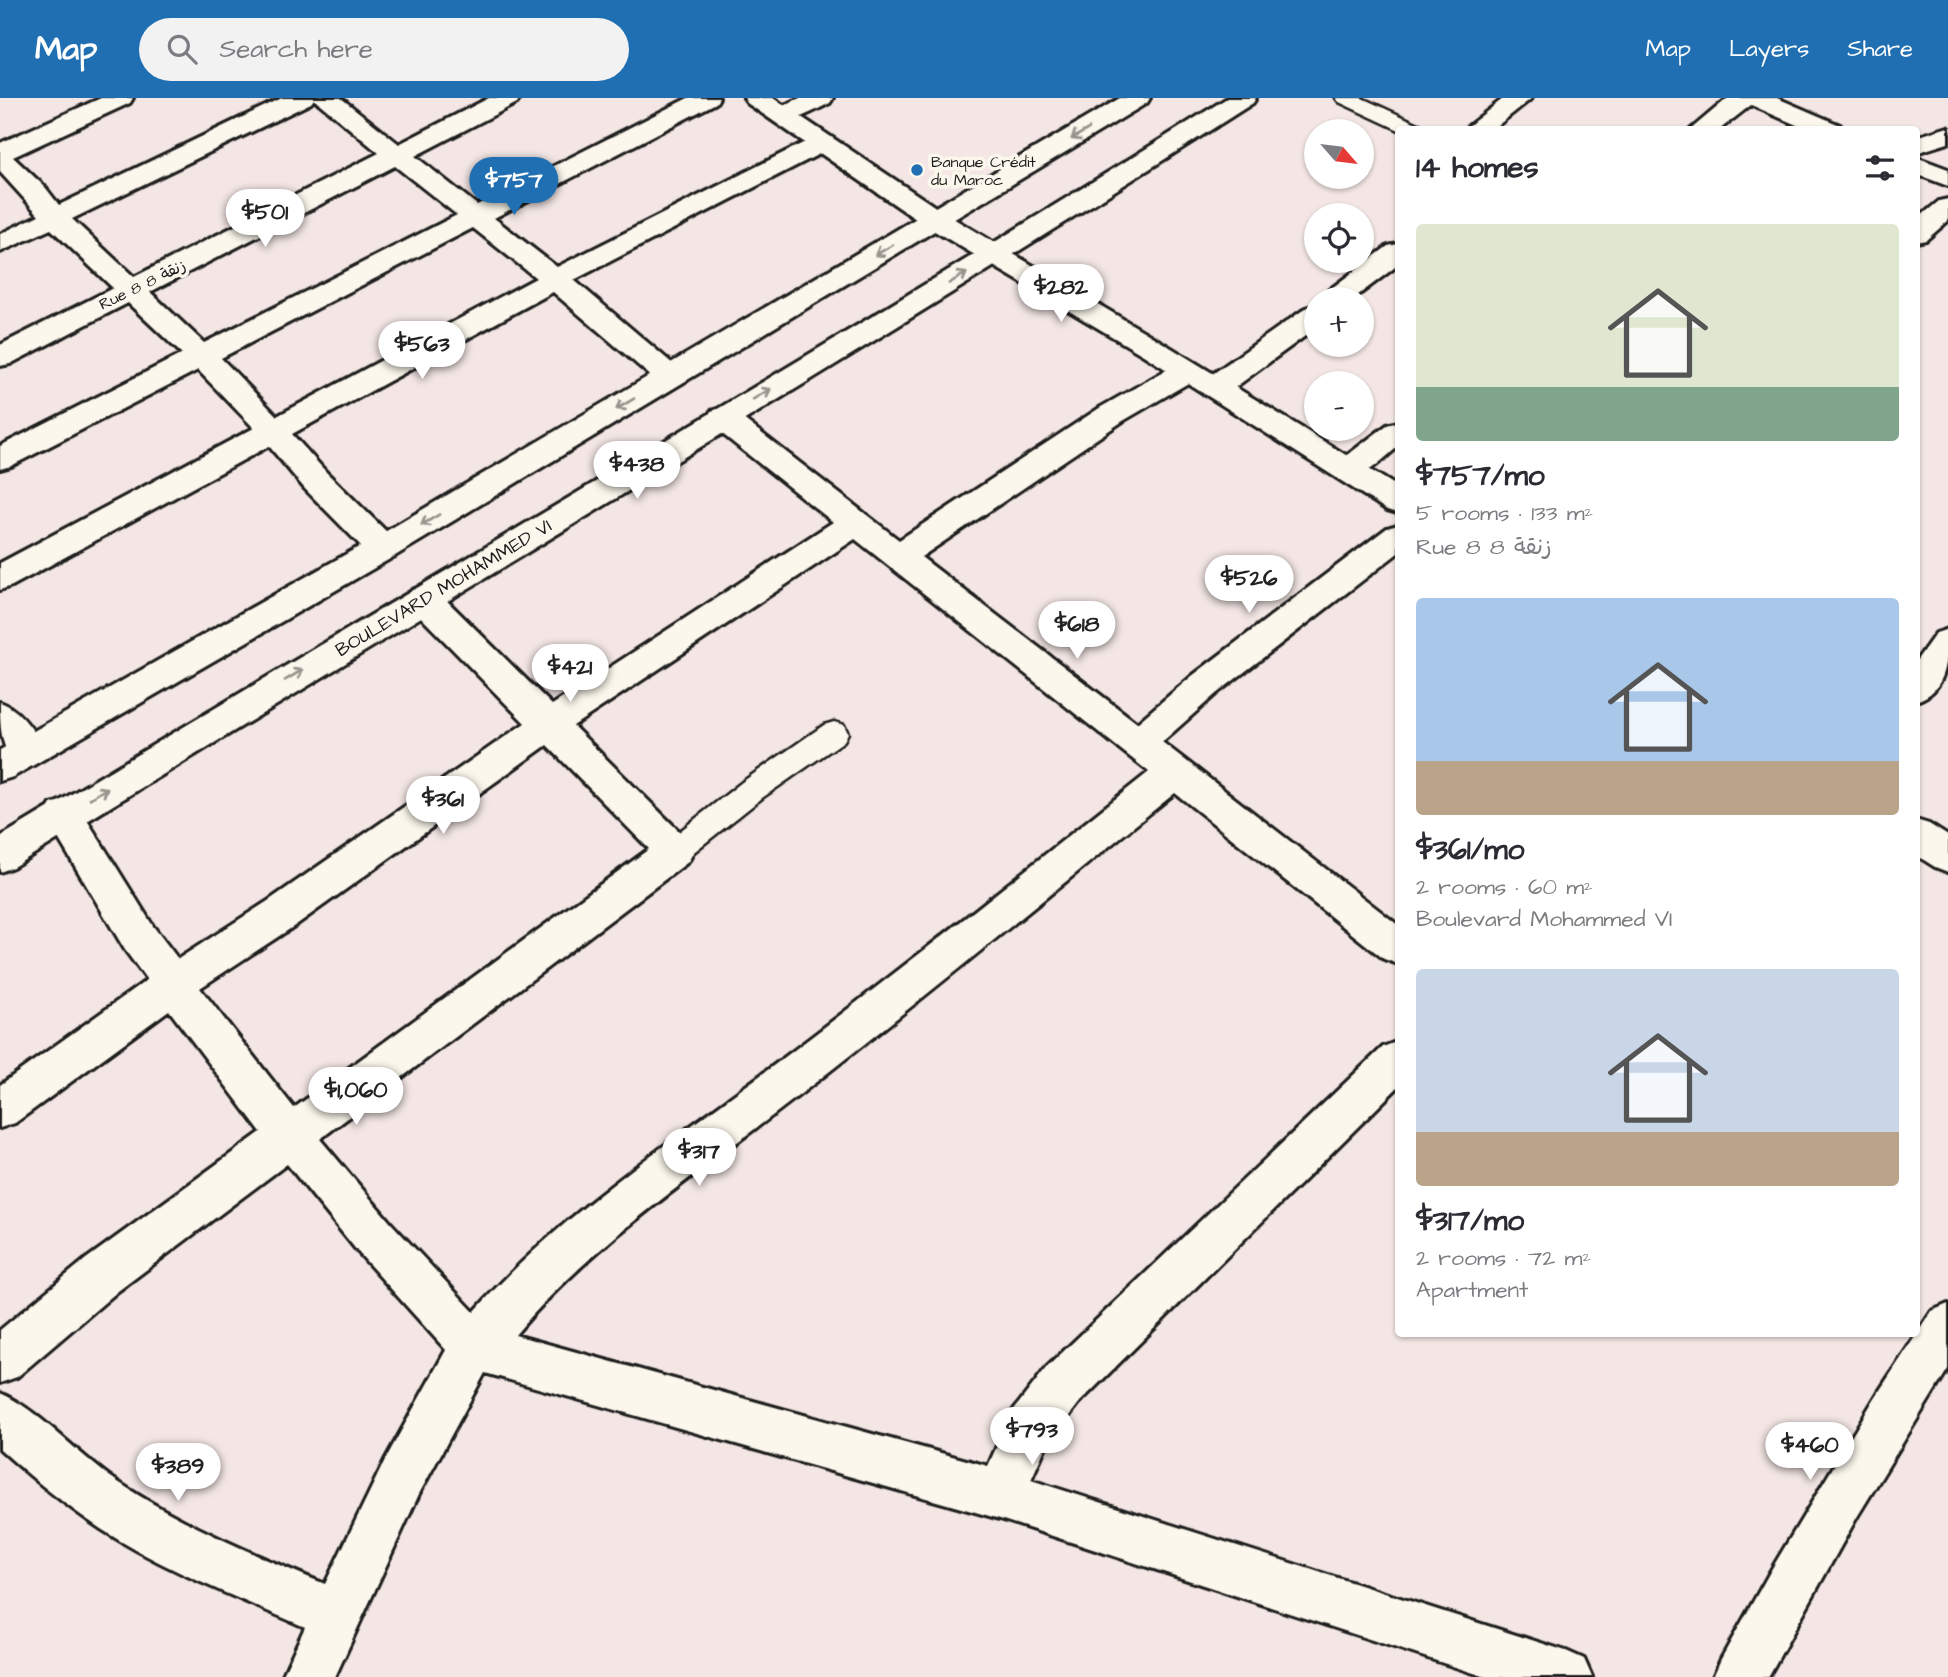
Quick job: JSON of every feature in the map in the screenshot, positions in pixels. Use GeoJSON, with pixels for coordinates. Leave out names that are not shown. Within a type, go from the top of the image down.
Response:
{"type":"FeatureCollection","features":[{"type":"Feature","properties":{"kind":"street"},"geometry":{"type":"LineString","coordinates":[[0,153],[121,98]]}},
{"type":"Feature","properties":{"kind":"street"},"geometry":{"type":"LineString","coordinates":[[0,244],[302,98]]}},
{"type":"Feature","properties":{"kind":"street"},"geometry":{"type":"LineString","coordinates":[[325,98],[555,279],[670,377]]}},
{"type":"Feature","properties":{"kind":"street","name":"Rue 8 8 زنقة"},"geometry":{"type":"LineString","coordinates":[[0,357],[508,98]]}},
{"type":"Feature","properties":{"kind":"street"},"geometry":{"type":"LineString","coordinates":[[0,458],[476,218],[707,98]]}},
{"type":"Feature","properties":{"kind":"street"},"geometry":{"type":"LineString","coordinates":[[756,98],[936,220],[1214,387],[1395,500]]}},
{"type":"Feature","properties":{"kind":"street"},"geometry":{"type":"LineString","coordinates":[[782,116],[821,98]]}},
{"type":"Feature","properties":{"kind":"street"},"geometry":{"type":"LineString","coordinates":[[0,716],[14,759],[383,548],[1138,98]]}},
{"type":"Feature","properties":{"kind":"street","name":"BOULEVARD MOHAMMED VI"},"geometry":{"type":"LineString","coordinates":[[0,856],[722,418],[995,256],[1244,98]]}},
{"type":"Feature","properties":{"kind":"street"},"geometry":{"type":"LineString","coordinates":[[1481,126],[1520,98]]}},
{"type":"Feature","properties":{"kind":"street"},"geometry":{"type":"LineString","coordinates":[[1707,126],[1744,98]]}},
{"type":"Feature","properties":{"kind":"street"},"geometry":{"type":"LineString","coordinates":[[1756,98],[1822,126]]}},
{"type":"Feature","properties":{"kind":"street"},"geometry":{"type":"LineString","coordinates":[[1920,144],[1948,135]]}},
{"type":"Feature","properties":{"kind":"street"},"geometry":{"type":"LineString","coordinates":[[0,578],[555,279],[822,144]]}},
{"type":"Feature","properties":{"kind":"street"},"geometry":{"type":"LineString","coordinates":[[0,158],[36,193],[55,218],[242,395],[316,481],[383,548]]}},
{"type":"Feature","properties":{"kind":"street"},"geometry":{"type":"LineString","coordinates":[[1920,167],[1948,178]]}},
{"type":"Feature","properties":{"kind":"street"},"geometry":{"type":"LineString","coordinates":[[1920,231],[1948,207]]}},
{"type":"Feature","properties":{"kind":"street"},"geometry":{"type":"LineString","coordinates":[[1351,287],[1395,254]]}},
{"type":"Feature","properties":{"kind":"street"},"geometry":{"type":"LineString","coordinates":[[1214,387],[1304,323]]}},
{"type":"Feature","properties":{"kind":"street"},"geometry":{"type":"LineString","coordinates":[[900,555],[1112,414],[1187,371]]}},
{"type":"Feature","properties":{"kind":"street"},"geometry":{"type":"LineString","coordinates":[[722,418],[1395,945]]}},
{"type":"Feature","properties":{"kind":"street"},"geometry":{"type":"LineString","coordinates":[[1348,470],[1395,434]]}},
{"type":"Feature","properties":{"kind":"street"},"geometry":{"type":"LineString","coordinates":[[0,1109],[174,983],[282,913],[550,724],[857,522]]}},
{"type":"Feature","properties":{"kind":"street"},"geometry":{"type":"LineString","coordinates":[[1138,742],[1214,677],[1395,538]]}},
{"type":"Feature","properties":{"kind":"street"},"geometry":{"type":"LineString","coordinates":[[0,1360],[102,1275],[675,851],[424,599]]}},
{"type":"Feature","properties":{"kind":"street"},"geometry":{"type":"LineString","coordinates":[[308,1677],[402,1477],[474,1347],[525,1288],[593,1228],[855,1028],[1174,772]]}},
{"type":"Feature","properties":{"kind":"street"},"geometry":{"type":"LineString","coordinates":[[64,815],[139,938],[237,1070],[374,1237],[474,1347],[1000,1494],[1547,1674]]}},
{"type":"Feature","properties":{"kind":"street"},"geometry":{"type":"LineString","coordinates":[[1920,838],[1948,856]]}},
{"type":"Feature","properties":{"kind":"street"},"geometry":{"type":"LineString","coordinates":[[1000,1494],[1029,1429],[1063,1385],[1395,1063]]}},
{"type":"Feature","properties":{"kind":"street"},"geometry":{"type":"LineString","coordinates":[[1739,1677],[1795,1576],[1888,1420],[1948,1327]]}},
{"type":"Feature","properties":{"kind":"street"},"geometry":{"type":"LineString","coordinates":[[0,1417],[96,1497],[220,1563],[338,1615]]}},
{"type":"Feature","properties":{"kind":"lane"},"geometry":{"type":"LineString","coordinates":[[1346,98],[1407,126]]}},
{"type":"Feature","properties":{"kind":"lane"},"geometry":{"type":"LineString","coordinates":[[675,851],[752,790],[834,733]]}},
{"type":"Feature","properties":{"kind":"place","name":"Banque Crédit du Maroc"},"geometry":{"type":"Point","coordinates":[917,170]}}]}
